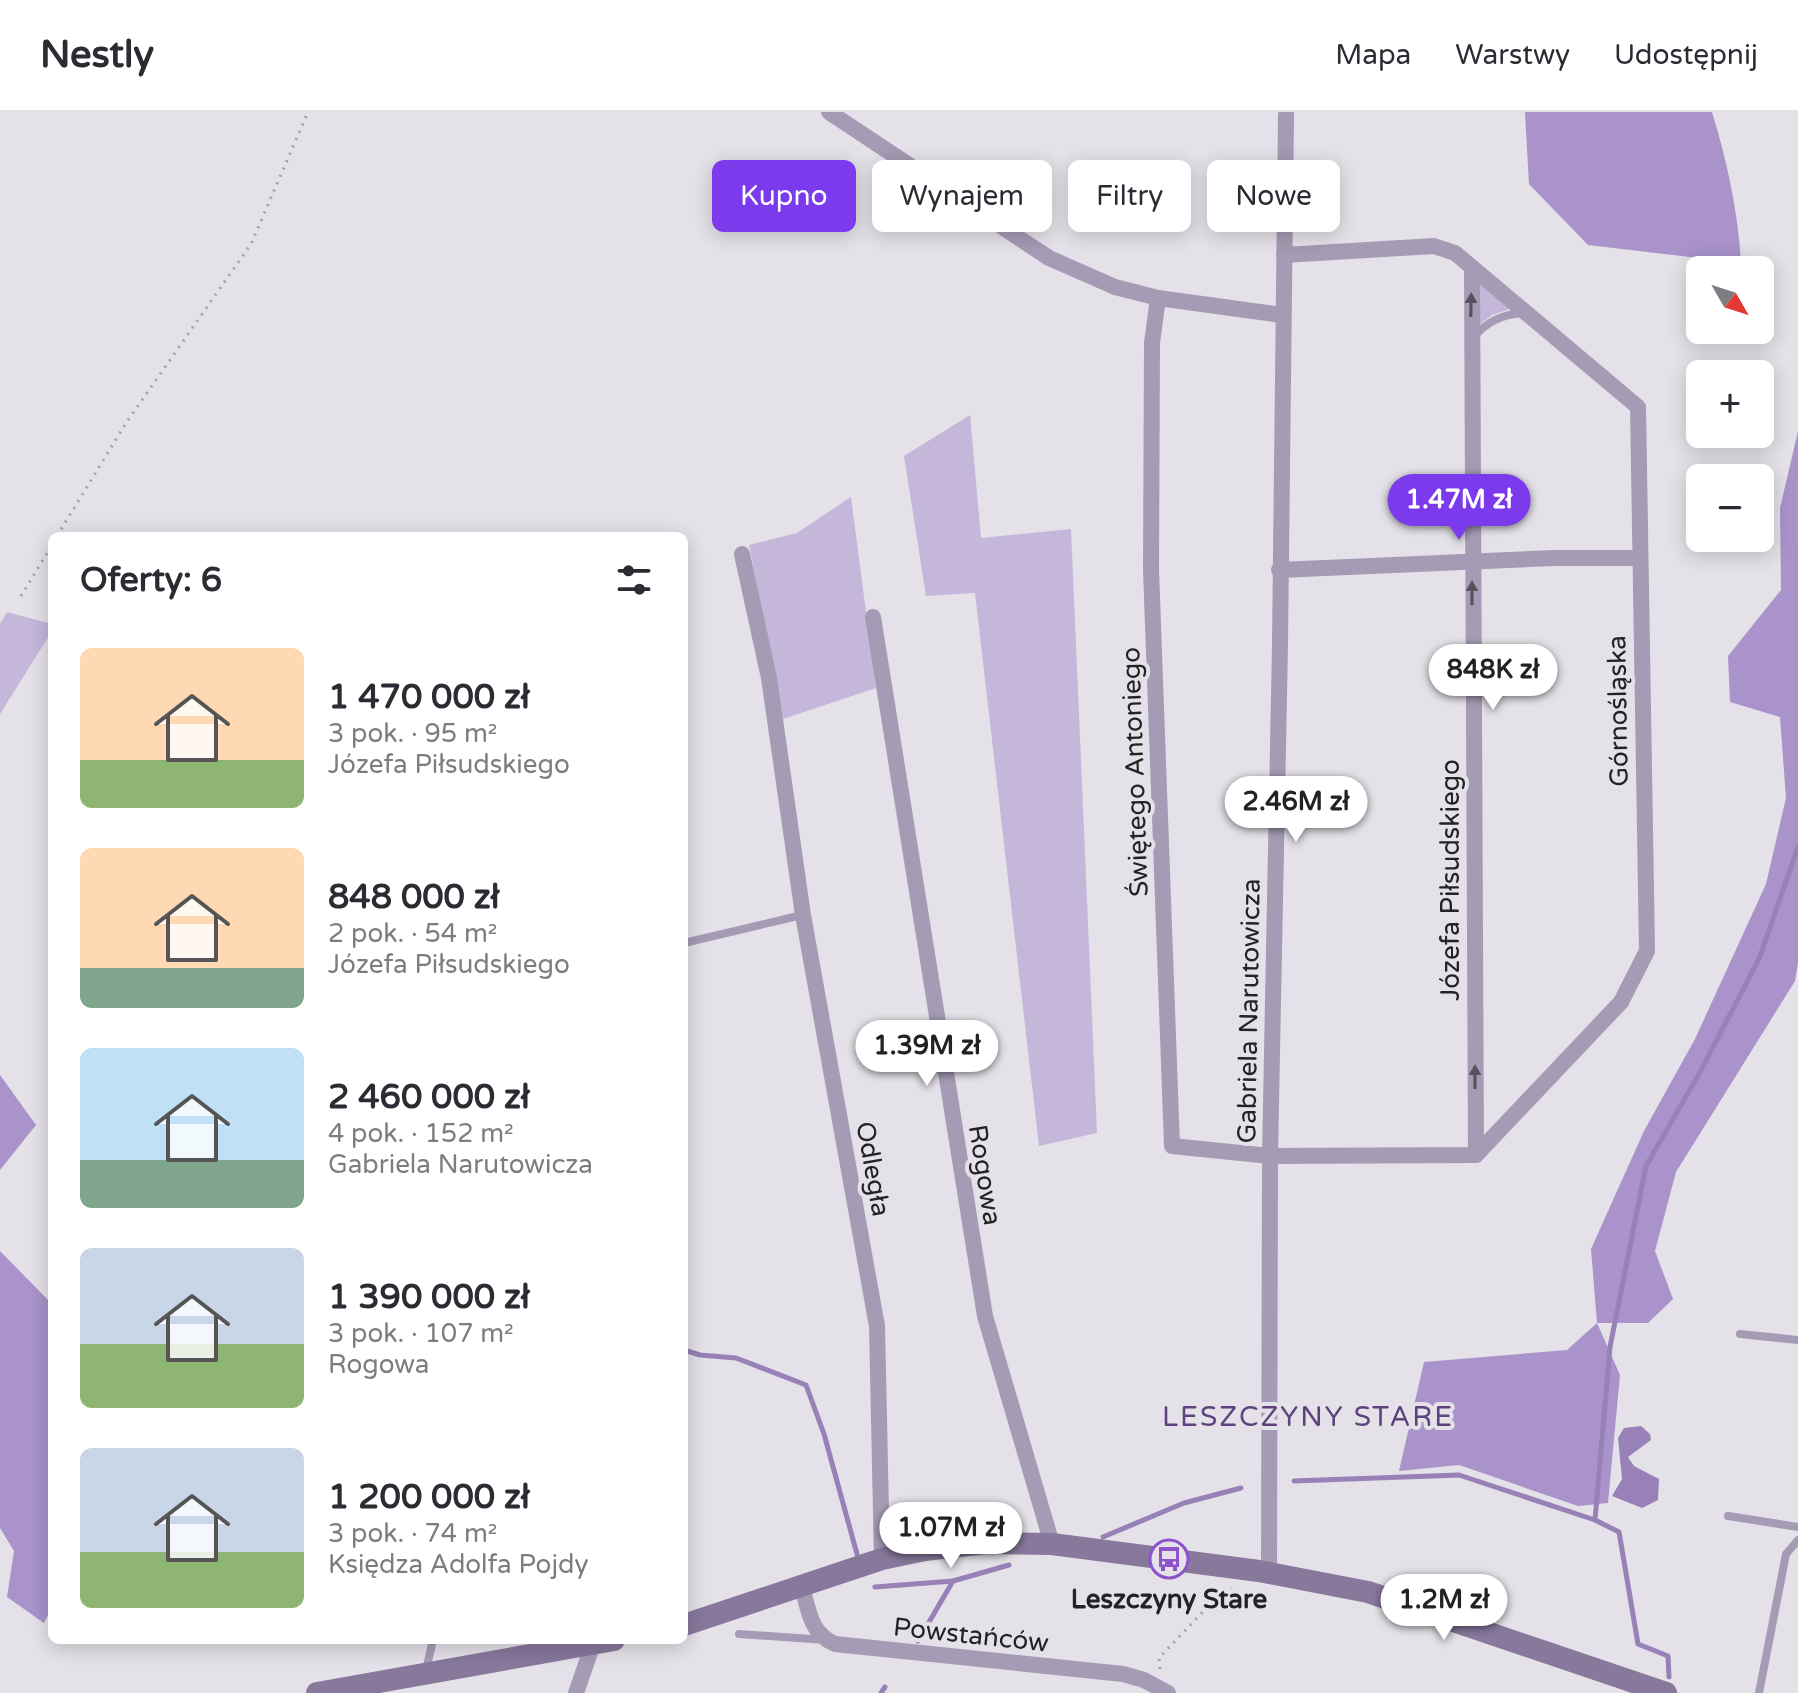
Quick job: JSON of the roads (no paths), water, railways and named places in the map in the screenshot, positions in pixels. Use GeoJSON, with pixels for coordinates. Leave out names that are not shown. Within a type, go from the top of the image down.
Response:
{"type":"FeatureCollection","features":[{"type":"Feature","properties":{"kind":"street"},"geometry":{"type":"LineString","coordinates":[[829,112],[1049,258],[1115,287],[1158,298],[1282,315]]}},
{"type":"Feature","properties":{"kind":"street","name":"Gabriela Narutowicza"},"geometry":{"type":"LineString","coordinates":[[1264,1571],[1286,115]]}},
{"type":"Feature","properties":{"kind":"street","name":"Górnośląska"},"geometry":{"type":"LineString","coordinates":[[1284,255],[1434,246],[1455,253],[1638,407],[1647,951],[1621,1002],[1476,1155]]}},
{"type":"Feature","properties":{"kind":"street","name":"Józefa Piłsudskiego"},"geometry":{"type":"LineString","coordinates":[[1472,268],[1476,1155]]}},
{"type":"Feature","properties":{"kind":"street","name":"Świętego Antoniego"},"geometry":{"type":"LineString","coordinates":[[1158,298],[1152,343],[1151,570],[1172,1146],[1270,1156]]}},
{"type":"Feature","properties":{"kind":"street","name":"Odległa"},"geometry":{"type":"LineString","coordinates":[[742,554],[769,678],[803,915],[877,1326],[882,1559]]}},
{"type":"Feature","properties":{"kind":"street"},"geometry":{"type":"LineString","coordinates":[[1279,570],[1553,558],[1639,558]]}},
{"type":"Feature","properties":{"kind":"street","name":"Rogowa"},"geometry":{"type":"LineString","coordinates":[[873,617],[985,1316],[1052,1544]]}},
{"type":"Feature","properties":{"kind":"street"},"geometry":{"type":"LineString","coordinates":[[1270,1156],[1476,1155]]}},
{"type":"Feature","properties":{"kind":"street"},"geometry":{"type":"LineString","coordinates":[[688,1624],[882,1559],[986,1543],[1052,1544],[1264,1571],[1368,1592],[1666,1693]]}},
{"type":"Feature","properties":{"kind":"street"},"geometry":{"type":"LineString","coordinates":[[802,1587],[813,1628],[826,1640]]}},
{"type":"Feature","properties":{"kind":"street","name":"Powstańców"},"geometry":{"type":"LineString","coordinates":[[826,1640],[846,1646],[1123,1674],[1162,1690]]}},
{"type":"Feature","properties":{"kind":"street"},"geometry":{"type":"LineString","coordinates":[[317,1693],[593,1644]]}},
{"type":"Feature","properties":{"kind":"street"},"geometry":{"type":"LineString","coordinates":[[576,1693],[603,1644]]}},
{"type":"Feature","properties":{"kind":"lane"},"geometry":{"type":"LineString","coordinates":[[1470,342],[1494,320],[1509,314],[1524,313]]}},
{"type":"Feature","properties":{"kind":"lane"},"geometry":{"type":"LineString","coordinates":[[688,942],[803,915]]}},
{"type":"Feature","properties":{"kind":"lane"},"geometry":{"type":"LineString","coordinates":[[1740,1334],[1798,1340]]}},
{"type":"Feature","properties":{"kind":"lane"},"geometry":{"type":"LineString","coordinates":[[1728,1516],[1798,1527]]}},
{"type":"Feature","properties":{"kind":"lane"},"geometry":{"type":"LineString","coordinates":[[1759,1693],[1786,1554],[1798,1540]]}},
{"type":"Feature","properties":{"kind":"lane"},"geometry":{"type":"LineString","coordinates":[[739,1634],[826,1640]]}},
{"type":"Feature","properties":{"kind":"lane"},"geometry":{"type":"LineString","coordinates":[[425,1674],[432,1644]]}},
{"type":"Feature","properties":{"kind":"waterway"},"geometry":{"type":"LineString","coordinates":[[1595,1520],[1610,1347],[1646,1166],[1759,959],[1798,847]]}},
{"type":"Feature","properties":{"kind":"waterway"},"geometry":{"type":"LineString","coordinates":[[688,1351],[736,1358],[806,1385],[824,1434],[857,1554]]}},
{"type":"Feature","properties":{"kind":"waterway"},"geometry":{"type":"LineString","coordinates":[[1294,1481],[1459,1475],[1595,1520],[1619,1532],[1638,1644],[1668,1656],[1669,1677]]}},
{"type":"Feature","properties":{"kind":"waterway"},"geometry":{"type":"LineString","coordinates":[[1103,1537],[1184,1503],[1241,1488]]}},
{"type":"Feature","properties":{"kind":"waterway"},"geometry":{"type":"LineString","coordinates":[[918,1641],[953,1581],[1009,1565]]}},
{"type":"Feature","properties":{"kind":"waterway"},"geometry":{"type":"LineString","coordinates":[[875,1587],[953,1581]]}},
{"type":"Feature","properties":{"kind":"waterway"},"geometry":{"type":"LineString","coordinates":[[881,1693],[885,1687]]}},
{"type":"Feature","properties":{"kind":"place","name":"Leszczyny Stare"},"geometry":{"type":"Point","coordinates":[1169,1559]}},
{"type":"Feature","properties":{"kind":"district","name":"LESZCZYNY STARE"},"geometry":{"type":"Point","coordinates":[1308,1417]}}]}
